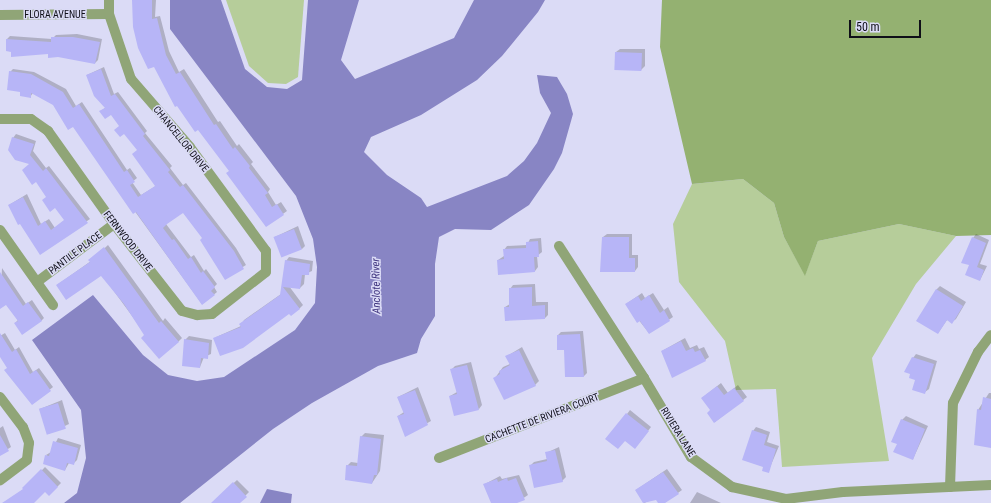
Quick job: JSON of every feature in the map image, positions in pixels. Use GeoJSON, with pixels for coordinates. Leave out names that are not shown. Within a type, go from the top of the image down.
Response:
{"type":"FeatureCollection","features":[{"type":"Feature","properties":{"kind":"street","name":"CHANCELLOR DRIVE"},"geometry":{"type":"LineString","coordinates":[[110,0],[109,14],[131,79],[190,147],[266,252],[266,272]]}},
{"type":"Feature","properties":{"kind":"street","name":"FLORA AVENUE"},"geometry":{"type":"LineString","coordinates":[[0,15],[109,14]]}},
{"type":"Feature","properties":{"kind":"street","name":"FERNWOOD DRIVE"},"geometry":{"type":"LineString","coordinates":[[0,119],[31,119],[48,131],[114,224],[182,311],[197,315],[212,314],[266,272]]}},
{"type":"Feature","properties":{"kind":"street","name":"PANTILE PLACE"},"geometry":{"type":"LineString","coordinates":[[37,282],[114,224]]}},
{"type":"Feature","properties":{"kind":"street"},"geometry":{"type":"LineString","coordinates":[[0,230],[53,305]]}},
{"type":"Feature","properties":{"kind":"street","name":"RIVIERA LANE"},"geometry":{"type":"LineString","coordinates":[[560,246],[644,378],[691,457],[732,487],[786,499],[843,492],[991,485]]}},
{"type":"Feature","properties":{"kind":"street"},"geometry":{"type":"LineString","coordinates":[[950,487],[953,403],[978,352],[991,335]]}},
{"type":"Feature","properties":{"kind":"street","name":"CACHETTE DE RIVIERA COURT"},"geometry":{"type":"LineString","coordinates":[[439,458],[644,378]]}},
{"type":"Feature","properties":{"kind":"street"},"geometry":{"type":"LineString","coordinates":[[0,397],[24,427],[29,443],[27,460],[0,480]]}},
{"type":"Feature","properties":{"kind":"green space"},"geometry":{"type":"Polygon","coordinates":[[[226,0],[304,0],[298,77],[286,84],[268,83],[249,66],[226,0]]]}},
{"type":"Feature","properties":{"kind":"green space"},"geometry":{"type":"Polygon","coordinates":[[[662,0],[991,0],[991,235],[956,236],[899,224],[818,241],[805,276],[784,237],[774,203],[743,179],[692,184],[660,47],[662,0]]]}},
{"type":"Feature","properties":{"kind":"green space"},"geometry":{"type":"Polygon","coordinates":[[[743,179],[774,203],[784,237],[805,275],[818,241],[899,224],[956,236],[916,284],[872,358],[889,461],[782,467],[776,389],[736,390],[725,341],[679,282],[673,224],[692,184],[743,179]]]}},
{"type":"Feature","properties":{"kind":"water","name":"Anclote River"},"geometry":{"type":"Polygon","coordinates":[[[170,0],[221,0],[245,69],[267,87],[287,89],[302,80],[308,0],[359,0],[341,60],[355,79],[454,38],[474,0],[545,0],[538,12],[502,56],[477,80],[421,115],[371,137],[364,152],[387,175],[421,198],[427,207],[507,176],[524,161],[537,143],[551,113],[540,93],[537,75],[557,77],[567,94],[573,114],[562,153],[554,169],[529,205],[491,230],[455,229],[439,237],[435,264],[435,316],[421,339],[417,353],[378,366],[312,403],[273,429],[180,503],[64,503],[77,493],[86,458],[81,410],[32,340],[93,295],[143,355],[168,375],[197,381],[224,377],[295,330],[315,303],[317,267],[313,239],[296,196],[170,29],[170,0]]]}},
{"type":"Feature","properties":{"kind":"water"},"geometry":{"type":"Polygon","coordinates":[[[267,489],[292,494],[291,503],[260,503],[267,489]]]}},
{"type":"Feature","properties":{"kind":"building"},"geometry":{"type":"Polygon","coordinates":[[[132,0],[152,0],[152,19],[157,18],[166,55],[176,74],[180,72],[214,125],[216,124],[233,149],[235,147],[250,166],[249,168],[268,193],[265,195],[272,207],[277,204],[284,215],[266,227],[226,173],[229,171],[198,130],[195,132],[177,106],[175,107],[154,67],[148,69],[138,48],[133,27],[132,0]]]}},
{"type":"Feature","properties":{"kind":"building"},"geometry":{"type":"Polygon","coordinates":[[[51,37],[73,37],[100,42],[95,64],[58,57],[48,58],[48,54],[11,57],[11,52],[6,51],[6,39],[51,42],[51,37]]]}},
{"type":"Feature","properties":{"kind":"building"},"geometry":{"type":"Polygon","coordinates":[[[615,52],[642,53],[641,71],[614,70],[615,52]]]}},
{"type":"Feature","properties":{"kind":"building"},"geometry":{"type":"Polygon","coordinates":[[[101,69],[111,96],[115,94],[145,134],[143,136],[170,170],[168,172],[180,187],[183,185],[234,251],[244,269],[225,280],[200,240],[202,238],[183,213],[167,224],[163,228],[172,240],[174,239],[188,259],[191,257],[201,273],[203,271],[215,287],[211,291],[215,295],[202,305],[136,212],[133,214],[73,127],[68,130],[53,105],[31,93],[31,98],[20,96],[20,92],[7,90],[9,71],[31,74],[63,92],[73,108],[79,104],[124,172],[127,170],[135,182],[130,185],[138,197],[155,186],[132,154],[137,150],[124,134],[120,137],[114,130],[119,126],[111,115],[105,119],[99,111],[105,108],[94,96],[86,75],[101,69]]]}},
{"type":"Feature","properties":{"kind":"building"},"geometry":{"type":"Polygon","coordinates":[[[12,137],[34,144],[30,155],[43,171],[46,168],[88,223],[40,255],[20,224],[18,225],[8,205],[23,197],[38,226],[45,221],[51,230],[64,220],[55,208],[50,212],[42,200],[46,197],[36,182],[32,185],[22,170],[29,164],[15,160],[8,150],[12,137]]]}},
{"type":"Feature","properties":{"kind":"building"},"geometry":{"type":"Polygon","coordinates":[[[294,229],[302,250],[281,257],[273,237],[294,229]]]}},
{"type":"Feature","properties":{"kind":"building"},"geometry":{"type":"Polygon","coordinates":[[[602,237],[629,237],[629,258],[635,258],[635,272],[600,272],[602,237]]]}},
{"type":"Feature","properties":{"kind":"building"},"geometry":{"type":"Polygon","coordinates":[[[972,237],[986,243],[977,267],[984,270],[980,281],[965,275],[969,265],[961,263],[972,237]]]}},
{"type":"Feature","properties":{"kind":"building"},"geometry":{"type":"Polygon","coordinates":[[[538,241],[539,257],[534,257],[535,272],[498,275],[497,260],[504,259],[503,249],[526,248],[526,242],[538,241]]]}},
{"type":"Feature","properties":{"kind":"building"},"geometry":{"type":"Polygon","coordinates":[[[104,247],[159,323],[161,321],[179,342],[159,359],[141,338],[144,335],[124,304],[101,276],[66,300],[56,285],[90,262],[88,260],[104,247]]]}},
{"type":"Feature","properties":{"kind":"building"},"geometry":{"type":"Polygon","coordinates":[[[285,260],[310,264],[309,275],[302,275],[300,289],[283,287],[300,309],[291,316],[289,314],[243,348],[220,356],[213,338],[241,327],[239,324],[280,295],[285,260]]]}},
{"type":"Feature","properties":{"kind":"building"},"geometry":{"type":"Polygon","coordinates":[[[0,272],[23,306],[28,302],[42,321],[22,335],[14,323],[18,321],[6,305],[0,309],[0,272]]]}},
{"type":"Feature","properties":{"kind":"building"},"geometry":{"type":"Polygon","coordinates":[[[532,287],[532,306],[545,305],[545,319],[505,321],[504,307],[509,307],[509,288],[532,287]]]}},
{"type":"Feature","properties":{"kind":"building"},"geometry":{"type":"Polygon","coordinates":[[[936,289],[963,306],[952,324],[947,320],[938,334],[916,321],[936,289]]]}},
{"type":"Feature","properties":{"kind":"building"},"geometry":{"type":"Polygon","coordinates":[[[649,295],[660,313],[664,310],[670,321],[649,334],[640,321],[637,323],[625,304],[638,296],[641,301],[649,295]]]}},
{"type":"Feature","properties":{"kind":"building"},"geometry":{"type":"Polygon","coordinates":[[[0,333],[12,352],[16,349],[30,374],[36,370],[51,391],[32,405],[4,370],[7,368],[0,357],[0,333]]]}},
{"type":"Feature","properties":{"kind":"building"},"geometry":{"type":"Polygon","coordinates":[[[580,334],[584,377],[565,377],[564,350],[557,350],[557,335],[580,334]]]}},
{"type":"Feature","properties":{"kind":"building"},"geometry":{"type":"Polygon","coordinates":[[[184,339],[209,343],[208,359],[201,358],[200,368],[182,366],[184,339]]]}},
{"type":"Feature","properties":{"kind":"building"},"geometry":{"type":"Polygon","coordinates":[[[681,341],[686,351],[693,348],[695,352],[700,350],[706,361],[672,378],[661,351],[681,341]]]}},
{"type":"Feature","properties":{"kind":"building"},"geometry":{"type":"Polygon","coordinates":[[[519,350],[536,386],[504,400],[493,378],[500,374],[499,371],[510,365],[505,356],[519,350]]]}},
{"type":"Feature","properties":{"kind":"building"},"geometry":{"type":"Polygon","coordinates":[[[912,357],[934,364],[925,394],[912,390],[915,380],[909,378],[910,374],[904,372],[912,357]]]}},
{"type":"Feature","properties":{"kind":"building"},"geometry":{"type":"Polygon","coordinates":[[[467,365],[479,410],[454,416],[449,396],[457,394],[450,369],[467,365]]]}},
{"type":"Feature","properties":{"kind":"building"},"geometry":{"type":"Polygon","coordinates":[[[717,386],[724,395],[734,388],[744,401],[714,423],[707,413],[710,410],[701,398],[717,386]]]}},
{"type":"Feature","properties":{"kind":"building"},"geometry":{"type":"Polygon","coordinates":[[[415,390],[428,425],[405,437],[397,416],[404,414],[397,397],[415,390]]]}},
{"type":"Feature","properties":{"kind":"building"},"geometry":{"type":"Polygon","coordinates":[[[983,397],[991,399],[991,448],[974,445],[977,409],[981,410],[983,397]]]}},
{"type":"Feature","properties":{"kind":"building"},"geometry":{"type":"Polygon","coordinates":[[[58,403],[66,429],[47,435],[39,409],[58,403]]]}},
{"type":"Feature","properties":{"kind":"building"},"geometry":{"type":"Polygon","coordinates":[[[626,413],[649,431],[635,449],[625,441],[618,449],[605,439],[626,413]]]}},
{"type":"Feature","properties":{"kind":"building"},"geometry":{"type":"Polygon","coordinates":[[[901,419],[925,429],[913,460],[893,452],[897,444],[891,442],[901,419]]]}},
{"type":"Feature","properties":{"kind":"building"},"geometry":{"type":"Polygon","coordinates":[[[752,430],[767,435],[764,445],[776,449],[769,473],[762,471],[763,467],[742,460],[752,430]]]}},
{"type":"Feature","properties":{"kind":"building"},"geometry":{"type":"Polygon","coordinates":[[[0,435],[9,451],[0,456],[0,435]]]}},
{"type":"Feature","properties":{"kind":"building"},"geometry":{"type":"Polygon","coordinates":[[[360,436],[381,439],[377,475],[374,475],[372,484],[345,480],[346,465],[357,466],[360,436]]]}},
{"type":"Feature","properties":{"kind":"building"},"geometry":{"type":"Polygon","coordinates":[[[53,441],[78,448],[74,465],[67,463],[65,471],[43,464],[45,455],[49,456],[53,441]]]}},
{"type":"Feature","properties":{"kind":"building"},"geometry":{"type":"Polygon","coordinates":[[[555,450],[563,482],[534,488],[529,465],[547,461],[545,452],[555,450]]]}},
{"type":"Feature","properties":{"kind":"building"},"geometry":{"type":"Polygon","coordinates":[[[41,469],[58,487],[49,496],[45,492],[34,503],[2,503],[23,489],[22,488],[41,469]]]}},
{"type":"Feature","properties":{"kind":"building"},"geometry":{"type":"Polygon","coordinates":[[[663,472],[679,494],[665,503],[658,503],[656,500],[643,503],[635,490],[663,472]]]}},
{"type":"Feature","properties":{"kind":"building"},"geometry":{"type":"Polygon","coordinates":[[[507,478],[508,481],[516,478],[525,500],[517,503],[491,503],[483,484],[497,479],[498,482],[507,478]]]}},
{"type":"Feature","properties":{"kind":"building"},"geometry":{"type":"Polygon","coordinates":[[[233,482],[247,497],[240,503],[211,503],[233,482]]]}}]}
